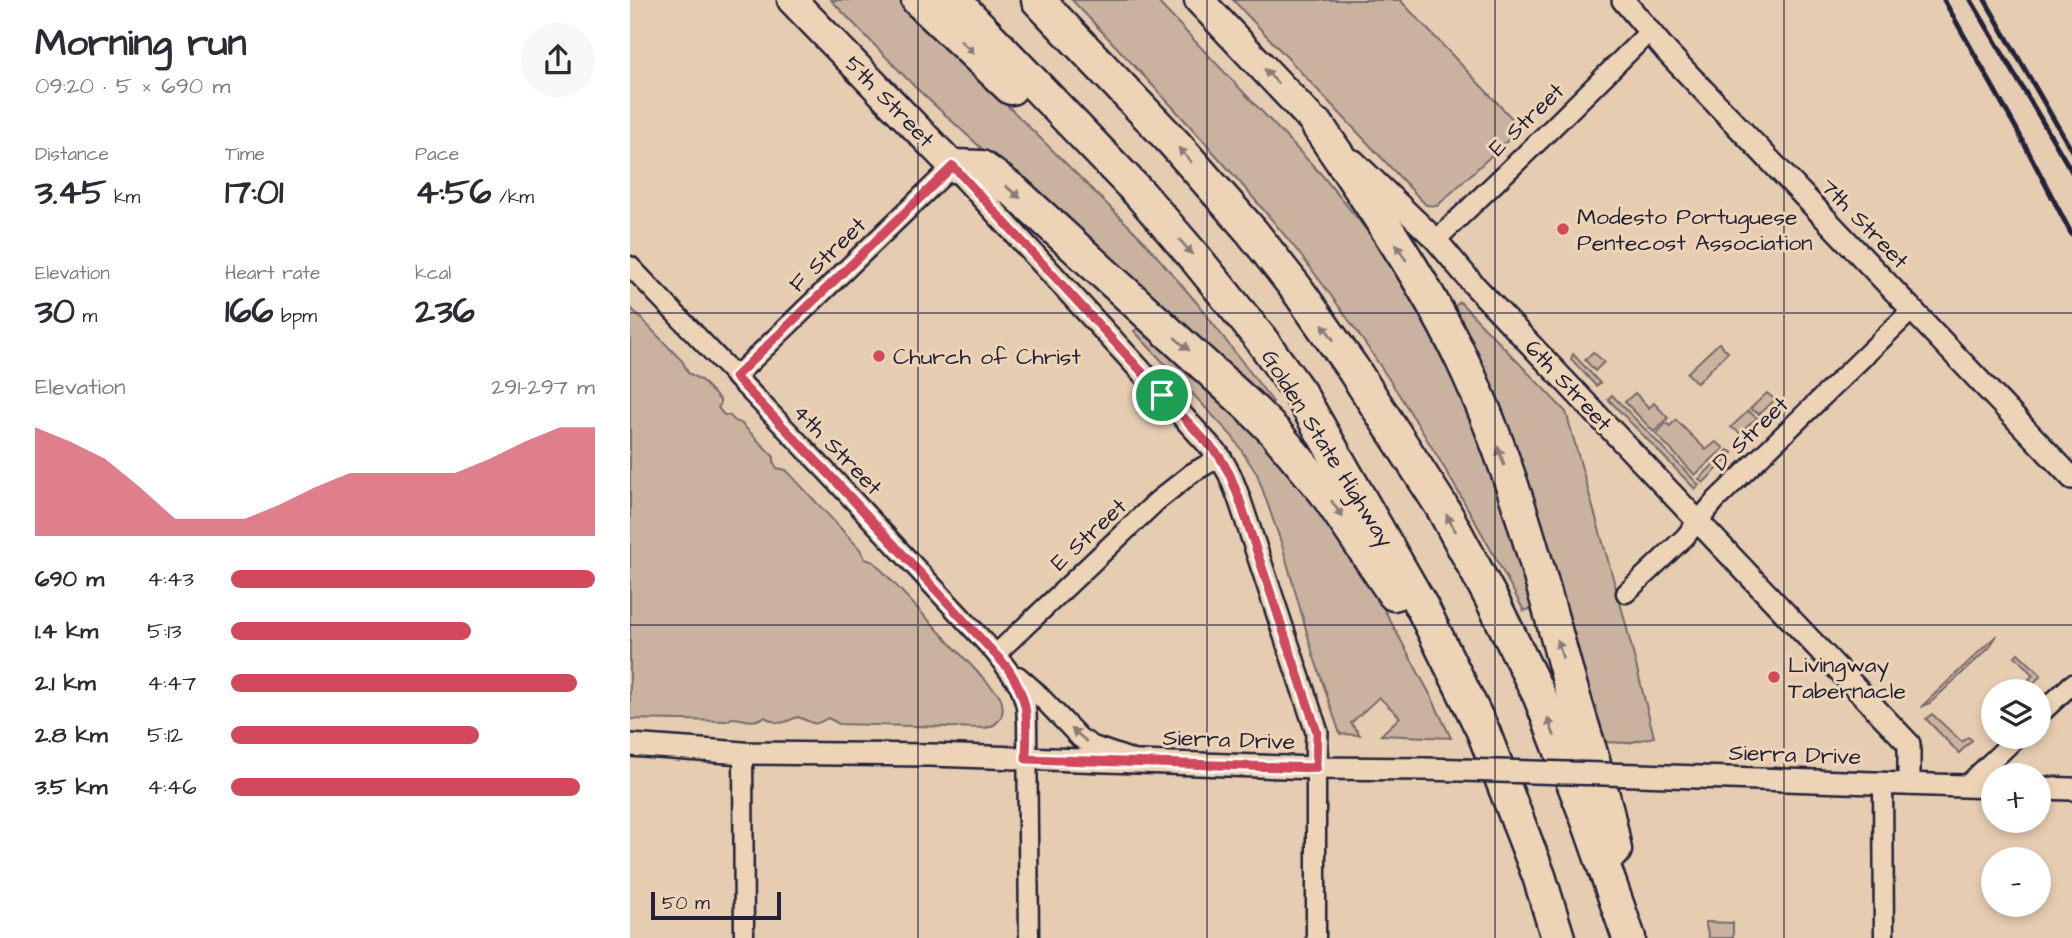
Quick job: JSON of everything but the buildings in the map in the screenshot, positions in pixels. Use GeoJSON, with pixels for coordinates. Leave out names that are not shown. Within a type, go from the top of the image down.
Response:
{"type":"FeatureCollection","features":[{"type":"Feature","properties":{"kind":"highway"},"geometry":{"type":"LineString","coordinates":[[918,0],[1076,150],[1141,195]]}},
{"type":"Feature","properties":{"kind":"highway","name":"Golden State Highway"},"geometry":{"type":"LineString","coordinates":[[954,0],[1141,195],[1260,338],[1299,392],[1423,609],[1483,731],[1539,876],[1558,938]]}},
{"type":"Feature","properties":{"kind":"highway"},"geometry":{"type":"LineString","coordinates":[[1038,0],[1174,143],[1252,232],[1296,288],[1353,369],[1428,484],[1490,596],[1540,697],[1628,934]]}},
{"type":"Feature","properties":{"kind":"highway"},"geometry":{"type":"LineString","coordinates":[[1318,126],[1437,311],[1463,361],[1496,441],[1539,570],[1609,817],[1628,934]]}},
{"type":"Feature","properties":{"kind":"highway"},"geometry":{"type":"LineString","coordinates":[[953,166],[981,167],[1015,192],[1275,432],[1325,492],[1483,731]]}},
{"type":"Feature","properties":{"kind":"highway"},"geometry":{"type":"LineString","coordinates":[[1507,792],[1539,938]]}},
{"type":"Feature","properties":{"kind":"main road","name":"5th Street"},"geometry":{"type":"LineString","coordinates":[[792,0],[953,166]]}},
{"type":"Feature","properties":{"kind":"main road","name":"6th Street"},"geometry":{"type":"LineString","coordinates":[[1199,0],[1318,126]]}},
{"type":"Feature","properties":{"kind":"street","name":"7th Street"},"geometry":{"type":"LineString","coordinates":[[1623,0],[1649,32],[2072,478]]}},
{"type":"Feature","properties":{"kind":"street","name":"E Street"},"geometry":{"type":"LineString","coordinates":[[1436,240],[1649,32]]}},
{"type":"Feature","properties":{"kind":"street","name":"6th Street"},"geometry":{"type":"LineString","coordinates":[[1318,126],[1436,240],[1473,284],[1909,744],[1909,784]]}},
{"type":"Feature","properties":{"kind":"street","name":"F Street"},"geometry":{"type":"LineString","coordinates":[[735,377],[953,166]]}},
{"type":"Feature","properties":{"kind":"street","name":"5th Street"},"geometry":{"type":"LineString","coordinates":[[953,166],[1220,457],[1239,498],[1317,732],[1316,768]]}},
{"type":"Feature","properties":{"kind":"street","name":"4th Street"},"geometry":{"type":"LineString","coordinates":[[630,266],[828,473],[1002,661],[1080,738],[1094,746],[1141,762]]}},
{"type":"Feature","properties":{"kind":"street","name":"D Street"},"geometry":{"type":"LineString","coordinates":[[1626,593],[1685,537],[1716,500],[1912,310]]}},
{"type":"Feature","properties":{"kind":"street","name":"E Street"},"geometry":{"type":"LineString","coordinates":[[1002,661],[1157,501],[1195,471],[1220,457]]}},
{"type":"Feature","properties":{"kind":"street","name":"4th Street"},"geometry":{"type":"LineString","coordinates":[[1002,661],[1020,686],[1026,706],[1029,938]]}},
{"type":"Feature","properties":{"kind":"street"},"geometry":{"type":"LineString","coordinates":[[2051,704],[2072,684]]}},
{"type":"Feature","properties":{"kind":"street","name":"Sierra Drive"},"geometry":{"type":"LineString","coordinates":[[630,745],[743,752],[1981,787]]}},
{"type":"Feature","properties":{"kind":"street"},"geometry":{"type":"LineString","coordinates":[[1966,786],[2005,749]]}},
{"type":"Feature","properties":{"kind":"street"},"geometry":{"type":"LineString","coordinates":[[743,752],[744,938]]}},
{"type":"Feature","properties":{"kind":"street"},"geometry":{"type":"LineString","coordinates":[[1316,768],[1316,938]]}},
{"type":"Feature","properties":{"kind":"street"},"geometry":{"type":"LineString","coordinates":[[1883,783],[1884,938]]}},
{"type":"Feature","properties":{"kind":"street"},"geometry":{"type":"LineString","coordinates":[[2051,788],[2072,789]]}},
{"type":"Feature","properties":{"kind":"shaded area"},"geometry":{"type":"Polygon","coordinates":[[[831,0],[901,0],[1142,239],[1197,303],[1273,402],[1264,409],[914,86],[831,0]]]}},
{"type":"Feature","properties":{"kind":"shaded area"},"geometry":{"type":"Polygon","coordinates":[[[1072,0],[1156,0],[1321,174],[1374,240],[1433,332],[1472,417],[1538,606],[1524,611],[1418,424],[1359,335],[1295,248],[1214,153],[1072,0]]]}},
{"type":"Feature","properties":{"kind":"shaded area"},"geometry":{"type":"Polygon","coordinates":[[[1233,0],[1400,0],[1521,128],[1437,206],[1426,205],[1233,0]]]}},
{"type":"Feature","properties":{"kind":"shaded area"},"geometry":{"type":"Polygon","coordinates":[[[1460,302],[1566,412],[1624,617],[1654,737],[1628,743],[1603,742],[1567,634],[1550,551],[1532,494],[1484,370],[1450,310],[1460,302]]]}},
{"type":"Feature","properties":{"kind":"shaded area"},"geometry":{"type":"Polygon","coordinates":[[[630,307],[683,362],[688,373],[701,380],[720,400],[718,408],[724,415],[729,415],[741,423],[774,457],[777,468],[786,470],[860,549],[865,559],[874,562],[1000,696],[1003,707],[999,721],[985,728],[839,724],[828,718],[815,723],[798,717],[780,723],[764,717],[751,721],[732,718],[727,721],[630,719],[630,307]]]}},
{"type":"Feature","properties":{"kind":"shaded area"},"geometry":{"type":"Polygon","coordinates":[[[1140,326],[1228,405],[1314,497],[1371,585],[1451,738],[1381,735],[1400,717],[1379,697],[1351,723],[1360,735],[1340,734],[1313,654],[1282,545],[1257,474],[1232,436],[1134,331],[1140,326]]]}},
{"type":"Feature","properties":{"kind":"shaded area"},"geometry":{"type":"Polygon","coordinates":[[[1719,343],[1728,352],[1697,383],[1687,373],[1719,343]]]}},
{"type":"Feature","properties":{"kind":"shaded area"},"geometry":{"type":"Polygon","coordinates":[[[1593,352],[1604,362],[1595,371],[1585,360],[1593,352]]]}},
{"type":"Feature","properties":{"kind":"shaded area"},"geometry":{"type":"Polygon","coordinates":[[[1573,354],[1600,383],[1596,386],[1571,359],[1573,354]]]}},
{"type":"Feature","properties":{"kind":"shaded area"},"geometry":{"type":"Polygon","coordinates":[[[1635,393],[1649,408],[1654,403],[1668,418],[1654,432],[1625,402],[1635,393]]]}},
{"type":"Feature","properties":{"kind":"shaded area"},"geometry":{"type":"Polygon","coordinates":[[[1767,393],[1775,400],[1759,414],[1750,409],[1767,393]]]}},
{"type":"Feature","properties":{"kind":"shaded area"},"geometry":{"type":"Polygon","coordinates":[[[1612,395],[1699,485],[1695,489],[1608,399],[1612,395]]]}},
{"type":"Feature","properties":{"kind":"shaded area"},"geometry":{"type":"Polygon","coordinates":[[[1748,411],[1757,418],[1740,433],[1731,427],[1748,411]]]}},
{"type":"Feature","properties":{"kind":"shaded area"},"geometry":{"type":"Polygon","coordinates":[[[1676,420],[1706,450],[1716,442],[1724,448],[1695,475],[1656,434],[1666,423],[1670,426],[1676,420]]]}},
{"type":"Feature","properties":{"kind":"shaded area"},"geometry":{"type":"Polygon","coordinates":[[[1728,450],[1733,453],[1703,483],[1699,479],[1728,450]]]}},
{"type":"Feature","properties":{"kind":"shaded area"},"geometry":{"type":"Polygon","coordinates":[[[1997,635],[1989,648],[1930,703],[1921,707],[1997,635]]]}},
{"type":"Feature","properties":{"kind":"shaded area"},"geometry":{"type":"Polygon","coordinates":[[[2018,653],[2041,675],[2037,679],[2029,679],[2033,675],[2015,656],[2018,653]]]}},
{"type":"Feature","properties":{"kind":"shaded area"},"geometry":{"type":"Polygon","coordinates":[[[1932,714],[1962,742],[1968,737],[1972,740],[1959,753],[1926,719],[1932,714]]]}},
{"type":"Feature","properties":{"kind":"shaded area"},"geometry":{"type":"Polygon","coordinates":[[[1705,922],[1733,923],[1733,938],[1709,938],[1705,922]]]}},
{"type":"Feature","properties":{"kind":"railway"},"geometry":{"type":"LineString","coordinates":[[1944,0],[2072,235]]}},
{"type":"Feature","properties":{"kind":"railway"},"geometry":{"type":"LineString","coordinates":[[1971,0],[2072,172]]}},
{"type":"Feature","properties":{"kind":"railway"},"geometry":{"type":"LineString","coordinates":[[1985,0],[2072,151]]}},
{"type":"Feature","properties":{"kind":"place","name":"Modesto Portuguese Pentecost Association"},"geometry":{"type":"Point","coordinates":[1563,229]}},
{"type":"Feature","properties":{"kind":"place","name":"Church of Christ"},"geometry":{"type":"Point","coordinates":[879,356]}},
{"type":"Feature","properties":{"kind":"place","name":"Livingway Tabernacle"},"geometry":{"type":"Point","coordinates":[1774,677]}},
{"type":"Feature","properties":{"kind":"route"},"geometry":{"type":"LineString","coordinates":[[953,166],[1162,395],[1220,457],[1230,475],[1317,732],[1316,768],[1026,759],[1027,723],[1024,696],[1007,667],[828,473],[735,377],[953,166]]}}]}
